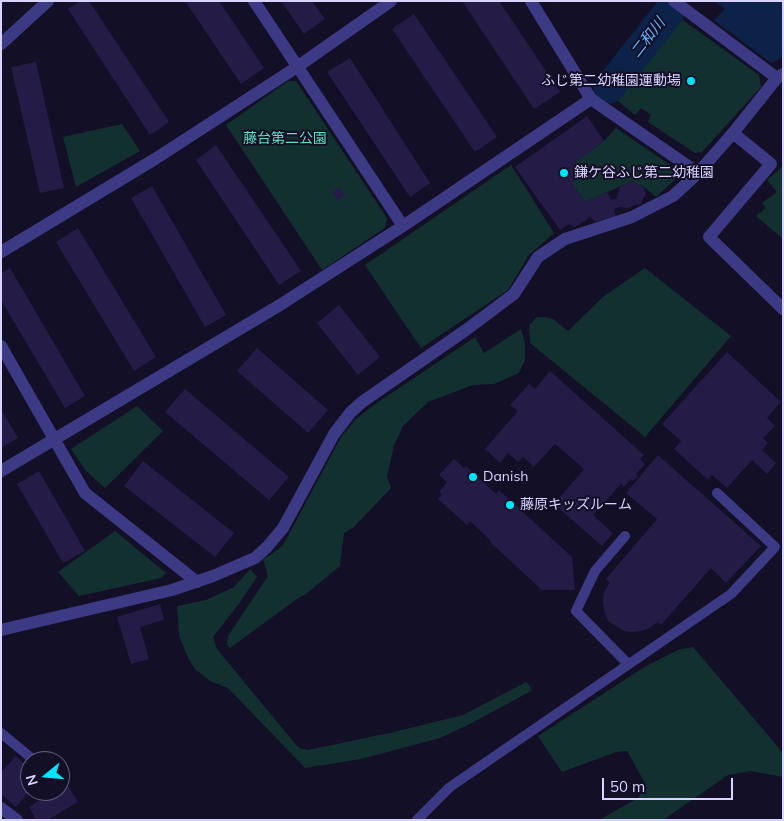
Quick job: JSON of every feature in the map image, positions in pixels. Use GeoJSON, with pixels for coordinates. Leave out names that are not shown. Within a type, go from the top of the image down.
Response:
{"type":"FeatureCollection","features":[{"type":"Feature","properties":{"kind":"street"},"geometry":{"type":"LineString","coordinates":[[1,44],[48,1]]}},
{"type":"Feature","properties":{"kind":"street"},"geometry":{"type":"LineString","coordinates":[[254,1],[403,226]]}},
{"type":"Feature","properties":{"kind":"street"},"geometry":{"type":"LineString","coordinates":[[1,252],[155,160],[296,67],[390,1]]}},
{"type":"Feature","properties":{"kind":"street"},"geometry":{"type":"LineString","coordinates":[[531,1],[591,99],[698,173]]}},
{"type":"Feature","properties":{"kind":"street"},"geometry":{"type":"LineString","coordinates":[[1,630],[172,590],[255,558],[283,528],[320,456],[350,413],[362,402],[466,330],[514,294],[538,258],[565,238],[632,217],[673,196],[698,173],[780,76],[678,4]]}},
{"type":"Feature","properties":{"kind":"street"},"geometry":{"type":"LineString","coordinates":[[1,471],[204,352],[403,226],[591,99]]}},
{"type":"Feature","properties":{"kind":"street"},"geometry":{"type":"LineString","coordinates":[[733,133],[771,164],[709,236],[783,309]]}},
{"type":"Feature","properties":{"kind":"street"},"geometry":{"type":"LineString","coordinates":[[1,346],[85,493],[196,582]]}},
{"type":"Feature","properties":{"kind":"street"},"geometry":{"type":"LineString","coordinates":[[1,808],[17,820]]}},
{"type":"Feature","properties":{"kind":"lane"},"geometry":{"type":"LineString","coordinates":[[418,820],[450,787],[731,594],[775,547],[718,493]]}},
{"type":"Feature","properties":{"kind":"lane"},"geometry":{"type":"LineString","coordinates":[[625,536],[595,571],[576,611],[628,664]]}},
{"type":"Feature","properties":{"kind":"lane"},"geometry":{"type":"LineString","coordinates":[[1,733],[23,751]]}},
{"type":"Feature","properties":{"kind":"green space","name":"ふじ第二幼稚園運動場"},"geometry":{"type":"Polygon","coordinates":[[[673,13],[759,75],[761,87],[702,152],[695,153],[648,122],[651,115],[641,108],[635,115],[612,96],[673,13]]]}},
{"type":"Feature","properties":{"kind":"green space","name":"藤台第二公園"},"geometry":{"type":"Polygon","coordinates":[[[288,81],[296,81],[387,218],[385,228],[322,270],[226,125],[288,81]]]}},
{"type":"Feature","properties":{"kind":"green space"},"geometry":{"type":"Polygon","coordinates":[[[122,124],[140,151],[76,187],[63,137],[122,124]]]}},
{"type":"Feature","properties":{"kind":"green space"},"geometry":{"type":"Polygon","coordinates":[[[616,128],[682,173],[656,197],[643,186],[630,182],[585,202],[571,183],[583,174],[575,162],[604,141],[616,128]]]}},
{"type":"Feature","properties":{"kind":"green space"},"geometry":{"type":"Polygon","coordinates":[[[511,165],[554,233],[529,255],[508,290],[421,348],[365,265],[511,165]]]}},
{"type":"Feature","properties":{"kind":"green space"},"geometry":{"type":"Polygon","coordinates":[[[783,166],[783,239],[756,216],[766,208],[762,203],[777,192],[767,180],[783,166]]]}},
{"type":"Feature","properties":{"kind":"green space"},"geometry":{"type":"Polygon","coordinates":[[[645,268],[731,336],[645,437],[530,343],[529,325],[537,317],[545,317],[553,319],[568,331],[604,296],[645,268]]]}},
{"type":"Feature","properties":{"kind":"green space"},"geometry":{"type":"Polygon","coordinates":[[[521,329],[525,343],[525,360],[519,373],[494,384],[473,385],[428,402],[403,426],[394,446],[387,476],[391,488],[354,527],[344,533],[340,566],[306,594],[230,648],[227,644],[228,636],[268,576],[263,559],[283,545],[341,437],[355,420],[371,407],[475,337],[484,353],[521,329]]]}},
{"type":"Feature","properties":{"kind":"green space"},"geometry":{"type":"Polygon","coordinates":[[[137,406],[163,431],[105,488],[86,471],[71,449],[137,406]]]}},
{"type":"Feature","properties":{"kind":"green space"},"geometry":{"type":"Polygon","coordinates":[[[115,531],[166,573],[161,578],[79,596],[58,572],[115,531]]]}},
{"type":"Feature","properties":{"kind":"green space"},"geometry":{"type":"Polygon","coordinates":[[[250,569],[257,577],[213,637],[217,649],[297,746],[302,749],[308,750],[394,732],[463,715],[526,682],[530,686],[531,691],[440,738],[361,759],[305,768],[228,688],[210,681],[195,669],[188,658],[179,635],[177,606],[206,600],[234,587],[250,569]]]}},
{"type":"Feature","properties":{"kind":"green space"},"geometry":{"type":"Polygon","coordinates":[[[693,647],[783,753],[783,777],[751,771],[728,775],[663,820],[599,820],[638,798],[646,785],[627,751],[616,752],[562,772],[538,736],[646,666],[678,650],[693,647]]]}},
{"type":"Feature","properties":{"kind":"water"},"geometry":{"type":"Polygon","coordinates":[[[714,1],[783,1],[783,57],[771,63],[714,20],[725,9],[714,1]]]}},
{"type":"Feature","properties":{"kind":"building"},"geometry":{"type":"Polygon","coordinates":[[[80,1],[89,1],[169,122],[150,135],[68,9],[80,1]]]}},
{"type":"Feature","properties":{"kind":"building"},"geometry":{"type":"Polygon","coordinates":[[[185,1],[219,1],[264,68],[241,84],[185,1]]]}},
{"type":"Feature","properties":{"kind":"building"},"geometry":{"type":"Polygon","coordinates":[[[281,1],[312,1],[325,19],[304,34],[281,1]]]}},
{"type":"Feature","properties":{"kind":"building"},"geometry":{"type":"Polygon","coordinates":[[[462,1],[499,1],[560,92],[534,109],[462,1]]]}},
{"type":"Feature","properties":{"kind":"building"},"geometry":{"type":"Polygon","coordinates":[[[414,14],[497,137],[475,152],[392,29],[414,14]]]}},
{"type":"Feature","properties":{"kind":"building"},"geometry":{"type":"Polygon","coordinates":[[[350,58],[430,183],[410,197],[327,72],[350,58]]]}},
{"type":"Feature","properties":{"kind":"building"},"geometry":{"type":"Polygon","coordinates":[[[36,62],[64,188],[40,193],[11,67],[36,62]]]}},
{"type":"Feature","properties":{"kind":"building"},"geometry":{"type":"Polygon","coordinates":[[[587,116],[604,141],[575,162],[583,174],[571,183],[585,202],[607,192],[611,200],[616,199],[620,187],[630,182],[643,186],[646,194],[640,204],[614,209],[616,216],[595,222],[590,217],[575,227],[569,224],[560,230],[515,167],[587,116]]]}},
{"type":"Feature","properties":{"kind":"building"},"geometry":{"type":"Polygon","coordinates":[[[216,145],[301,271],[279,285],[196,160],[216,145]]]}},
{"type":"Feature","properties":{"kind":"building"},"geometry":{"type":"Polygon","coordinates":[[[152,186],[226,315],[205,327],[131,198],[152,186]]]}},
{"type":"Feature","properties":{"kind":"building"},"geometry":{"type":"Polygon","coordinates":[[[339,187],[345,195],[338,201],[332,193],[339,187]]]}},
{"type":"Feature","properties":{"kind":"building"},"geometry":{"type":"Polygon","coordinates":[[[78,228],[156,357],[134,371],[56,242],[78,228]]]}},
{"type":"Feature","properties":{"kind":"building"},"geometry":{"type":"Polygon","coordinates":[[[10,268],[85,396],[65,408],[1,300],[1,273],[10,268]]]}},
{"type":"Feature","properties":{"kind":"building"},"geometry":{"type":"Polygon","coordinates":[[[339,305],[380,357],[358,375],[317,323],[339,305]]]}},
{"type":"Feature","properties":{"kind":"building"},"geometry":{"type":"Polygon","coordinates":[[[257,348],[328,410],[308,433],[237,371],[257,348]]]}},
{"type":"Feature","properties":{"kind":"building"},"geometry":{"type":"Polygon","coordinates":[[[727,352],[781,402],[767,418],[775,426],[763,438],[768,443],[762,450],[776,463],[767,474],[752,460],[727,488],[712,475],[708,480],[674,449],[681,441],[662,424],[727,352]]]}},
{"type":"Feature","properties":{"kind":"building"},"geometry":{"type":"Polygon","coordinates":[[[550,371],[644,455],[640,459],[645,464],[636,474],[638,476],[633,481],[631,479],[624,487],[621,484],[593,515],[613,533],[602,546],[554,504],[584,469],[555,444],[534,467],[523,457],[518,462],[508,453],[500,463],[485,449],[518,411],[510,405],[529,384],[535,389],[550,371]]]}},
{"type":"Feature","properties":{"kind":"building"},"geometry":{"type":"Polygon","coordinates":[[[185,389],[289,477],[269,500],[165,412],[185,389]]]}},
{"type":"Feature","properties":{"kind":"building"},"geometry":{"type":"Polygon","coordinates":[[[1,409],[18,438],[1,448],[1,409]]]}},
{"type":"Feature","properties":{"kind":"building"},"geometry":{"type":"Polygon","coordinates":[[[658,455],[761,546],[726,583],[711,568],[661,625],[657,622],[642,631],[624,631],[608,621],[604,611],[604,592],[610,582],[606,579],[657,519],[626,493],[658,455]]]}},
{"type":"Feature","properties":{"kind":"building"},"geometry":{"type":"Polygon","coordinates":[[[454,459],[464,468],[466,466],[496,494],[499,490],[572,557],[575,590],[542,590],[470,521],[467,525],[438,499],[442,494],[439,492],[447,482],[439,475],[454,459]]]}},
{"type":"Feature","properties":{"kind":"building"},"geometry":{"type":"Polygon","coordinates":[[[143,461],[234,533],[215,557],[124,486],[143,461]]]}},
{"type":"Feature","properties":{"kind":"building"},"geometry":{"type":"Polygon","coordinates":[[[39,471],[85,551],[63,563],[17,484],[39,471]]]}},
{"type":"Feature","properties":{"kind":"building"},"geometry":{"type":"Polygon","coordinates":[[[160,604],[164,620],[140,627],[149,659],[131,664],[117,617],[160,604]]]}},
{"type":"Feature","properties":{"kind":"building"},"geometry":{"type":"Polygon","coordinates":[[[16,756],[20,760],[21,801],[16,807],[1,794],[1,772],[16,756]]]}},
{"type":"Feature","properties":{"kind":"building"},"geometry":{"type":"Polygon","coordinates":[[[70,789],[78,802],[48,820],[36,820],[29,807],[39,801],[70,801],[70,789]]]}},
{"type":"Feature","properties":{"kind":"waterway","name":"二和川"},"geometry":{"type":"LineString","coordinates":[[609,88],[669,12]]}},
{"type":"Feature","properties":{"kind":"place","name":"ふじ第二幼稚園運動場"},"geometry":{"type":"Point","coordinates":[691,81]}},
{"type":"Feature","properties":{"kind":"place","name":"鎌ケ谷ふじ第二幼稚園"},"geometry":{"type":"Point","coordinates":[564,173]}},
{"type":"Feature","properties":{"kind":"place","name":"Danish"},"geometry":{"type":"Point","coordinates":[473,477]}},
{"type":"Feature","properties":{"kind":"place","name":"藤原キッズルーム"},"geometry":{"type":"Point","coordinates":[510,505]}}]}
